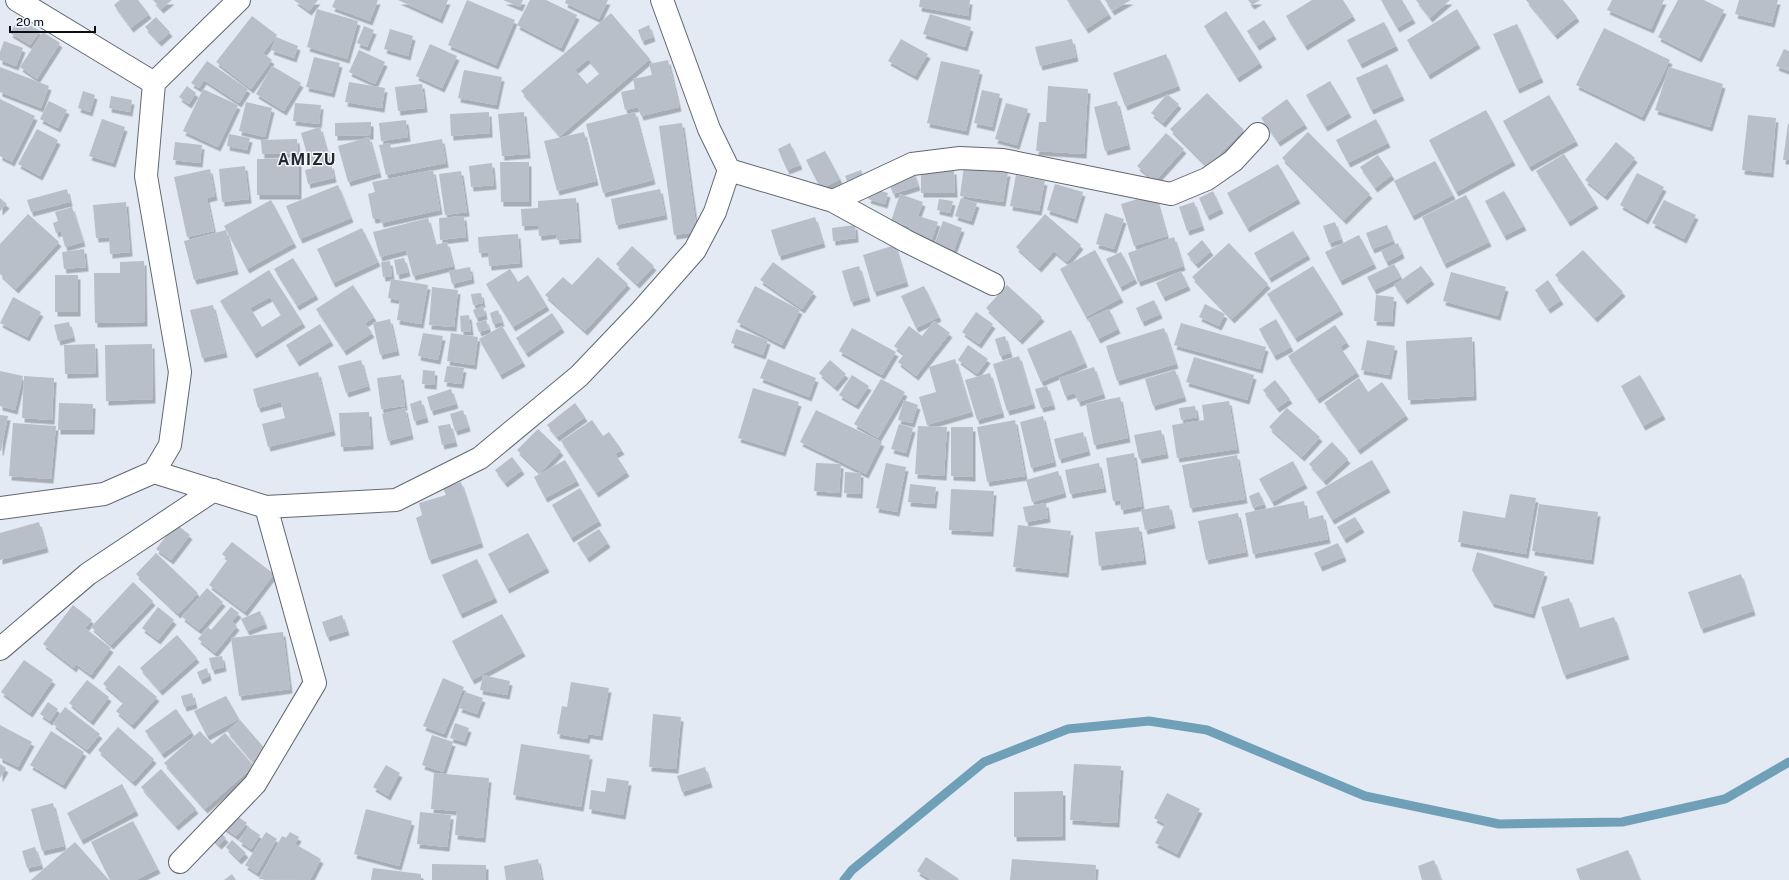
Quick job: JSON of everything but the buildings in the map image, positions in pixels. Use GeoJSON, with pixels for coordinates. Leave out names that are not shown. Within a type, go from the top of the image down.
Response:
{"type":"FeatureCollection","features":[{"type":"Feature","properties":{"kind":"street"},"geometry":{"type":"LineString","coordinates":[[17,0],[154,83]]}},
{"type":"Feature","properties":{"kind":"street"},"geometry":{"type":"LineString","coordinates":[[0,508],[104,494],[154,472],[170,445],[180,372],[146,176],[154,83],[239,0]]}},
{"type":"Feature","properties":{"kind":"street"},"geometry":{"type":"LineString","coordinates":[[154,472],[266,507],[396,500],[480,458],[579,376],[642,310],[695,250],[714,212],[729,170],[709,128],[662,0]]}},
{"type":"Feature","properties":{"kind":"street"},"geometry":{"type":"LineString","coordinates":[[833,201],[912,164],[960,158],[1003,160],[1171,194],[1208,179],[1233,161],[1258,134]]}},
{"type":"Feature","properties":{"kind":"street"},"geometry":{"type":"LineString","coordinates":[[729,170],[833,201],[906,241],[993,284]]}},
{"type":"Feature","properties":{"kind":"street"},"geometry":{"type":"LineString","coordinates":[[0,649],[88,574],[214,490]]}},
{"type":"Feature","properties":{"kind":"street"},"geometry":{"type":"LineString","coordinates":[[180,862],[255,784],[315,683],[266,507]]}},
{"type":"Feature","properties":{"kind":"waterway"},"geometry":{"type":"LineString","coordinates":[[844,880],[852,870],[984,762],[1068,729],[1149,721],[1207,730],[1365,796],[1499,824],[1622,822],[1725,799],[1789,762]]}},
{"type":"Feature","properties":{"kind":"district","name":"AMIZU"},"geometry":{"type":"Point","coordinates":[307,159]}}]}
